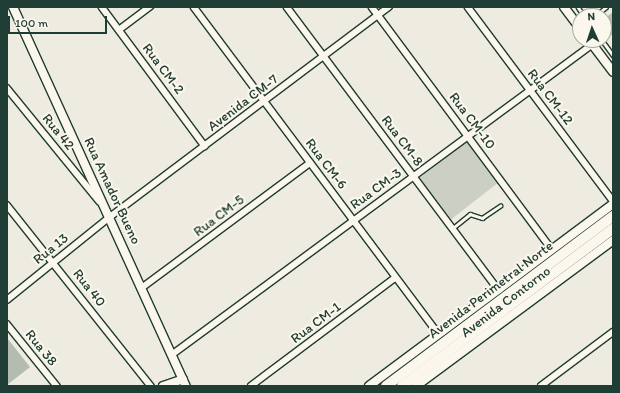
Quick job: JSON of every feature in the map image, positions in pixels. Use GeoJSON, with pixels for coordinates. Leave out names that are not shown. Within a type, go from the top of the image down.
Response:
{"type":"FeatureCollection","features":[{"type":"Feature","properties":{"kind":"highway","name":"Avenida Perimetral Norte"},"geometry":{"type":"LineString","coordinates":[[386,386],[613,216]]}},
{"type":"Feature","properties":{"kind":"highway","name":"Avenida Perimetral Norte"},"geometry":{"type":"LineString","coordinates":[[402,386],[613,229]]}},
{"type":"Feature","properties":{"kind":"street","name":"Rua Amador Bueno"},"geometry":{"type":"LineString","coordinates":[[13,7],[143,288],[185,383]]}},
{"type":"Feature","properties":{"kind":"street","name":"Rua CM-2"},"geometry":{"type":"LineString","coordinates":[[102,7],[205,146]]}},
{"type":"Feature","properties":{"kind":"street"},"geometry":{"type":"LineString","coordinates":[[119,30],[150,7]]}},
{"type":"Feature","properties":{"kind":"street","name":"Rua CM-6"},"geometry":{"type":"LineString","coordinates":[[194,7],[438,335]]}},
{"type":"Feature","properties":{"kind":"street","name":"Rua CM-8"},"geometry":{"type":"LineString","coordinates":[[287,7],[499,290]]}},
{"type":"Feature","properties":{"kind":"street","name":"Rua CM-10"},"geometry":{"type":"LineString","coordinates":[[372,7],[552,249]]}},
{"type":"Feature","properties":{"kind":"street","name":"Avenida CM-7"},"geometry":{"type":"LineString","coordinates":[[110,217],[389,7]]}},
{"type":"Feature","properties":{"kind":"street","name":"Rua CM-12"},"geometry":{"type":"LineString","coordinates":[[468,7],[613,203]]}},
{"type":"Feature","properties":{"kind":"street"},"geometry":{"type":"LineString","coordinates":[[564,7],[572,18]]}},
{"type":"Feature","properties":{"kind":"street","name":"Rua CM-3"},"geometry":{"type":"LineString","coordinates":[[173,354],[530,90],[583,48]]}},
{"type":"Feature","properties":{"kind":"street"},"geometry":{"type":"LineString","coordinates":[[595,48],[613,72]]}},
{"type":"Feature","properties":{"kind":"street","name":"Rua 42"},"geometry":{"type":"LineString","coordinates":[[7,88],[106,208]]}},
{"type":"Feature","properties":{"kind":"street","name":"Rua CM-5"},"geometry":{"type":"LineString","coordinates":[[143,288],[310,163]]}},
{"type":"Feature","properties":{"kind":"street","name":"Avenida Contorno"},"geometry":{"type":"LineString","coordinates":[[370,386],[613,203]]}},
{"type":"Feature","properties":{"kind":"street","name":"Rua 40"},"geometry":{"type":"LineString","coordinates":[[7,205],[152,386]]}},
{"type":"Feature","properties":{"kind":"street","name":"Rua 13"},"geometry":{"type":"LineString","coordinates":[[7,300],[110,217]]}},
{"type":"Feature","properties":{"kind":"street","name":"Avenida Contorno"},"geometry":{"type":"LineString","coordinates":[[416,386],[613,240]]}},
{"type":"Feature","properties":{"kind":"street","name":"Rua CM-1"},"geometry":{"type":"LineString","coordinates":[[251,386],[395,278]]}},
{"type":"Feature","properties":{"kind":"street","name":"Rua 38"},"geometry":{"type":"LineString","coordinates":[[7,324],[57,386]]}},
{"type":"Feature","properties":{"kind":"street"},"geometry":{"type":"LineString","coordinates":[[541,386],[613,332]]}},
{"type":"Feature","properties":{"kind":"street"},"geometry":{"type":"LineString","coordinates":[[163,386],[185,383]]}},
{"type":"Feature","properties":{"kind":"lane"},"geometry":{"type":"LineString","coordinates":[[453,228],[470,214],[482,218],[500,206]]}},
{"type":"Feature","properties":{"kind":"shaded area"},"geometry":{"type":"Polygon","coordinates":[[[467,141],[499,182],[451,220],[419,179],[467,141]]]}},
{"type":"Feature","properties":{"kind":"building"},"geometry":{"type":"Polygon","coordinates":[[[613,12],[613,37],[612,36],[613,12]]]}},
{"type":"Feature","properties":{"kind":"building"},"geometry":{"type":"Polygon","coordinates":[[[7,338],[30,367],[7,385],[7,338]]]}}]}
